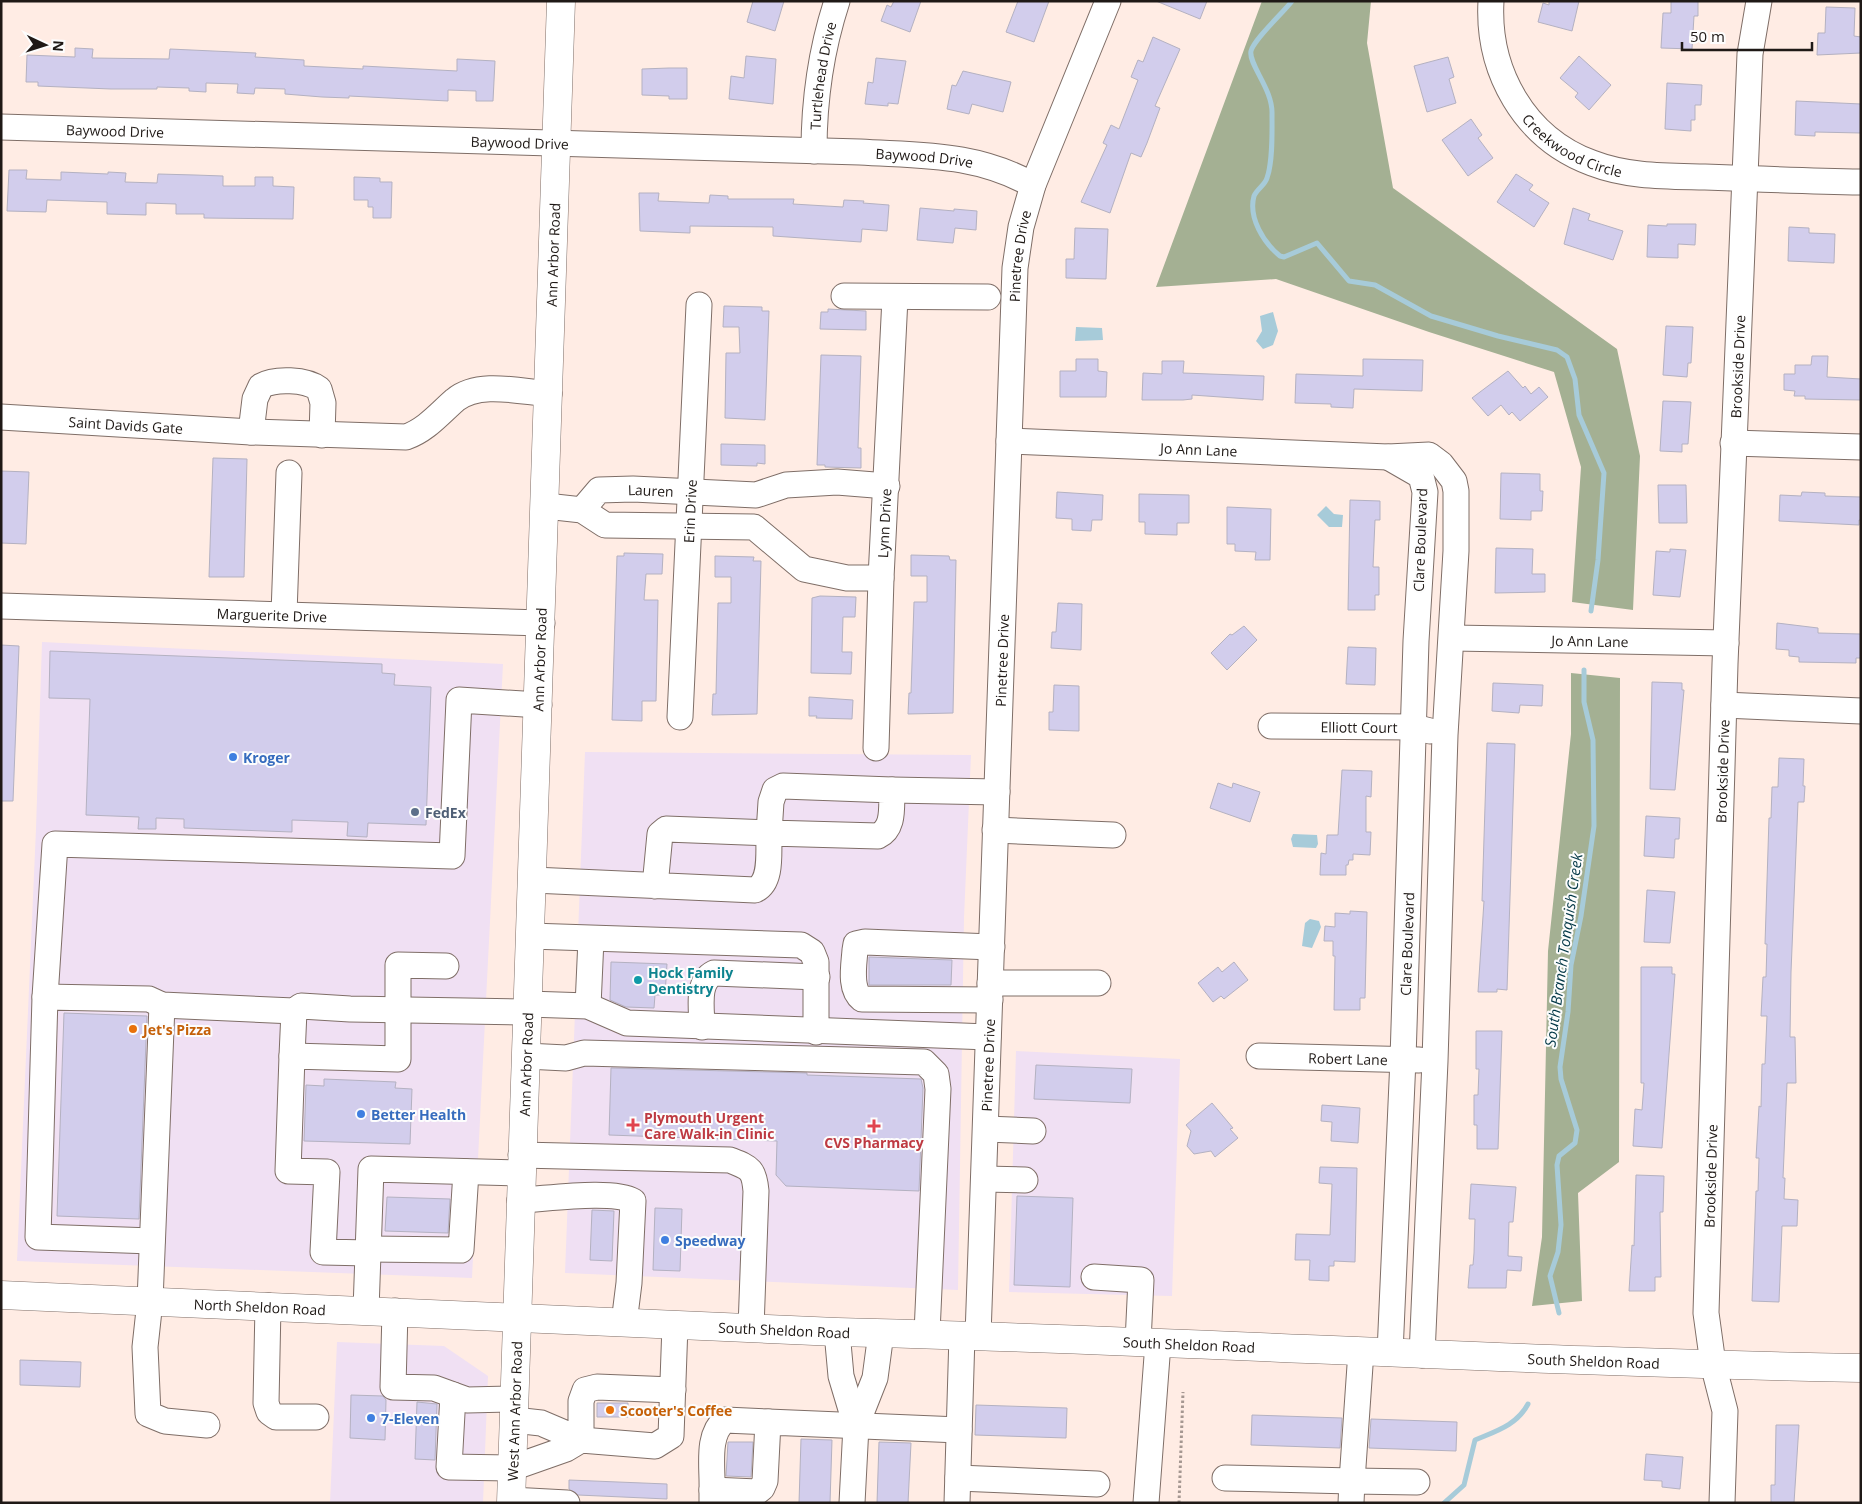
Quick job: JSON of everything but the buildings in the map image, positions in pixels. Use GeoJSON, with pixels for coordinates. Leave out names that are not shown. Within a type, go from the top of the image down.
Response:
{"type":"FeatureCollection","features":[{"type":"Feature","properties":{"kind":"main road","name":"Ann Arbor Road"},"geometry":{"type":"LineString","coordinates":[[517,1319],[521,1164],[550,394],[561,1]]}},
{"type":"Feature","properties":{"kind":"main road","name":"North Sheldon Road"},"geometry":{"type":"LineString","coordinates":[[1,1295],[395,1311],[517,1319]]}},
{"type":"Feature","properties":{"kind":"main road","name":"South Sheldon Road"},"geometry":{"type":"LineString","coordinates":[[517,1319],[836,1332],[927,1333],[1422,1355],[1861,1368]]}},
{"type":"Feature","properties":{"kind":"main road","name":"West Ann Arbor Road"},"geometry":{"type":"LineString","coordinates":[[511,1502],[517,1319]]}},
{"type":"Feature","properties":{"kind":"street","name":"Turtlehead Drive"},"geometry":{"type":"LineString","coordinates":[[814,151],[817,89],[823,50],[837,1]]}},
{"type":"Feature","properties":{"kind":"street","name":"Pinetree Drive"},"geometry":{"type":"LineString","coordinates":[[957,1503],[959,1430],[970,1336],[984,1178],[1015,268],[1021,227],[1033,185],[1108,1]]}},
{"type":"Feature","properties":{"kind":"street","name":"Creekwood Circle"},"geometry":{"type":"LineString","coordinates":[[1491,1],[1492,44],[1498,67],[1510,93],[1523,112],[1542,133],[1565,150],[1591,163],[1642,175],[1861,182]]}},
{"type":"Feature","properties":{"kind":"street","name":"Brookside Drive"},"geometry":{"type":"LineString","coordinates":[[1722,1503],[1725,1411],[1712,1364],[1706,1313],[1733,443],[1750,54],[1759,1]]}},
{"type":"Feature","properties":{"kind":"street","name":"Baywood Drive"},"geometry":{"type":"LineString","coordinates":[[1,127],[814,151],[962,158],[998,168],[1033,185]]}},
{"type":"Feature","properties":{"kind":"street"},"geometry":{"type":"LineString","coordinates":[[844,296],[895,298],[988,297]]}},
{"type":"Feature","properties":{"kind":"street","name":"Lynn Drive"},"geometry":{"type":"LineString","coordinates":[[876,748],[881,578],[895,298]]}},
{"type":"Feature","properties":{"kind":"street","name":"Erin Drive"},"geometry":{"type":"LineString","coordinates":[[680,717],[699,305]]}},
{"type":"Feature","properties":{"kind":"street"},"geometry":{"type":"LineString","coordinates":[[251,432],[255,399],[261,386],[273,382],[289,382],[308,383],[319,389],[323,403],[322,435]]}},
{"type":"Feature","properties":{"kind":"street","name":"Saint Davids Gate"},"geometry":{"type":"LineString","coordinates":[[1,417],[251,432],[406,438],[418,433],[457,398],[472,391],[489,389],[550,394]]}},
{"type":"Feature","properties":{"kind":"street","name":"Jo Ann Lane"},"geometry":{"type":"LineString","coordinates":[[1009,441],[1388,457]]}},
{"type":"Feature","properties":{"kind":"street"},"geometry":{"type":"LineString","coordinates":[[1733,443],[1861,447]]}},
{"type":"Feature","properties":{"kind":"street"},"geometry":{"type":"LineString","coordinates":[[1388,457],[1429,455],[1441,464],[1454,480],[1456,550],[1445,735],[1435,1061],[1422,1355]]}},
{"type":"Feature","properties":{"kind":"street","name":"Clare Boulevard"},"geometry":{"type":"LineString","coordinates":[[1388,457],[1421,476],[1425,492],[1416,641],[1403,1059],[1390,1353]]}},
{"type":"Feature","properties":{"kind":"street"},"geometry":{"type":"LineString","coordinates":[[284,614],[289,473]]}},
{"type":"Feature","properties":{"kind":"street","name":"Lauren"},"geometry":{"type":"LineString","coordinates":[[582,510],[599,490],[633,489],[756,495],[786,485],[837,482],[887,486]]}},
{"type":"Feature","properties":{"kind":"street"},"geometry":{"type":"LineString","coordinates":[[754,527],[756,495]]}},
{"type":"Feature","properties":{"kind":"street"},"geometry":{"type":"LineString","coordinates":[[546,506],[582,510],[605,525],[754,527],[804,569],[847,578],[881,578]]}},
{"type":"Feature","properties":{"kind":"street","name":"Marguerite Drive"},"geometry":{"type":"LineString","coordinates":[[1,606],[542,623]]}},
{"type":"Feature","properties":{"kind":"street","name":"Jo Ann Lane"},"geometry":{"type":"LineString","coordinates":[[1452,638],[1726,643]]}},
{"type":"Feature","properties":{"kind":"street"},"geometry":{"type":"LineString","coordinates":[[152,1241],[38,1237],[45,997],[55,844],[452,856],[459,700],[539,705]]}},
{"type":"Feature","properties":{"kind":"street"},"geometry":{"type":"LineString","coordinates":[[1724,705],[1861,710]]}},
{"type":"Feature","properties":{"kind":"street","name":"Elliott Court"},"geometry":{"type":"LineString","coordinates":[[1271,726],[1414,727],[1445,735]]}},
{"type":"Feature","properties":{"kind":"street"},"geometry":{"type":"LineString","coordinates":[[532,880],[755,890],[762,887],[766,878],[771,802],[775,790],[783,786],[997,792]]}},
{"type":"Feature","properties":{"kind":"street"},"geometry":{"type":"LineString","coordinates":[[655,886],[660,834],[666,829],[878,836],[885,833],[890,823],[892,790]]}},
{"type":"Feature","properties":{"kind":"street"},"geometry":{"type":"LineString","coordinates":[[995,830],[1113,835]]}},
{"type":"Feature","properties":{"kind":"street"},"geometry":{"type":"LineString","coordinates":[[530,936],[802,945],[812,952],[816,962],[816,1032]]}},
{"type":"Feature","properties":{"kind":"street"},"geometry":{"type":"LineString","coordinates":[[588,1006],[591,939]]}},
{"type":"Feature","properties":{"kind":"street"},"geometry":{"type":"LineString","coordinates":[[992,947],[865,942],[856,944],[854,987],[856,994],[862,999],[990,992],[1098,983]]}},
{"type":"Feature","properties":{"kind":"street"},"geometry":{"type":"LineString","coordinates":[[292,1056],[398,1059],[398,965],[446,966]]}},
{"type":"Feature","properties":{"kind":"street"},"geometry":{"type":"LineString","coordinates":[[702,1027],[703,983],[708,976],[714,973],[816,977]]}},
{"type":"Feature","properties":{"kind":"street"},"geometry":{"type":"LineString","coordinates":[[45,997],[149,999],[162,1005],[294,1011],[300,1006],[399,1010],[588,1006],[628,1024],[988,1037]]}},
{"type":"Feature","properties":{"kind":"street"},"geometry":{"type":"LineString","coordinates":[[162,1005],[150,1301],[146,1347],[148,1414],[165,1421],[207,1425]]}},
{"type":"Feature","properties":{"kind":"street"},"geometry":{"type":"LineString","coordinates":[[294,1011],[288,1170],[327,1172],[323,1252],[461,1250],[466,1172]]}},
{"type":"Feature","properties":{"kind":"street"},"geometry":{"type":"LineString","coordinates":[[526,1056],[566,1058],[584,1053],[924,1062],[936,1074],[938,1089],[927,1333]]}},
{"type":"Feature","properties":{"kind":"street","name":"Robert Lane"},"geometry":{"type":"LineString","coordinates":[[1260,1056],[1435,1061]]}},
{"type":"Feature","properties":{"kind":"street"},"geometry":{"type":"LineString","coordinates":[[986,1129],[1033,1131]]}},
{"type":"Feature","properties":{"kind":"street"},"geometry":{"type":"LineString","coordinates":[[366,1310],[371,1169],[466,1172],[521,1164],[730,1160],[748,1167],[755,1176],[751,1328]]}},
{"type":"Feature","properties":{"kind":"street"},"geometry":{"type":"LineString","coordinates":[[984,1178],[1025,1180]]}},
{"type":"Feature","properties":{"kind":"street"},"geometry":{"type":"LineString","coordinates":[[520,1200],[607,1195],[625,1196],[633,1201],[629,1283],[624,1323]]}},
{"type":"Feature","properties":{"kind":"street"},"geometry":{"type":"LineString","coordinates":[[1094,1277],[1141,1280],[1148,1342],[1146,1503]]}},
{"type":"Feature","properties":{"kind":"street"},"geometry":{"type":"LineString","coordinates":[[268,1306],[266,1403],[269,1412],[276,1417],[316,1417]]}},
{"type":"Feature","properties":{"kind":"street"},"geometry":{"type":"LineString","coordinates":[[395,1311],[393,1387],[434,1388],[467,1400],[514,1410],[581,1440],[655,1446],[671,1436],[675,1325]]}},
{"type":"Feature","properties":{"kind":"street"},"geometry":{"type":"LineString","coordinates":[[836,1332],[841,1376],[856,1426]]}},
{"type":"Feature","properties":{"kind":"street"},"geometry":{"type":"LineString","coordinates":[[852,1503],[856,1426],[875,1378],[881,1333]]}},
{"type":"Feature","properties":{"kind":"street"},"geometry":{"type":"LineString","coordinates":[[1351,1492],[1361,1351]]}},
{"type":"Feature","properties":{"kind":"street"},"geometry":{"type":"LineString","coordinates":[[581,1440],[581,1401],[585,1390],[597,1387],[673,1390]]}},
{"type":"Feature","properties":{"kind":"street"},"geometry":{"type":"LineString","coordinates":[[454,1395],[449,1467],[512,1468],[566,1449],[581,1440]]}},
{"type":"Feature","properties":{"kind":"street"},"geometry":{"type":"LineString","coordinates":[[768,1422],[766,1481],[762,1488],[757,1492],[712,1496],[713,1437],[716,1427],[725,1420],[959,1430]]}},
{"type":"Feature","properties":{"kind":"street"},"geometry":{"type":"LineString","coordinates":[[958,1478],[1097,1484]]}},
{"type":"Feature","properties":{"kind":"street"},"geometry":{"type":"LineString","coordinates":[[1225,1478],[1351,1492],[1417,1482]]}},
{"type":"Feature","properties":{"kind":"street"},"geometry":{"type":"LineString","coordinates":[[511,1502],[567,1503]]}},
{"type":"Feature","properties":{"kind":"path"},"geometry":{"type":"LineString","coordinates":[[1179,1503],[1183,1392]]}},
{"type":"Feature","properties":{"kind":"shaded area"},"geometry":{"type":"Polygon","coordinates":[[[42,642],[503,664],[472,1278],[17,1261],[36,829],[42,642]]]}},
{"type":"Feature","properties":{"kind":"shaded area"},"geometry":{"type":"Polygon","coordinates":[[[585,752],[971,755],[964,918],[958,1290],[565,1273],[585,752]]]}},
{"type":"Feature","properties":{"kind":"shaded area"},"geometry":{"type":"Polygon","coordinates":[[[1016,1051],[1180,1059],[1172,1296],[1009,1292],[1016,1051]]]}},
{"type":"Feature","properties":{"kind":"shaded area"},"geometry":{"type":"Polygon","coordinates":[[[337,1342],[444,1346],[488,1376],[483,1503],[330,1503],[337,1342]]]}},
{"type":"Feature","properties":{"kind":"green space"},"geometry":{"type":"Polygon","coordinates":[[[1262,1],[1371,1],[1367,43],[1393,188],[1617,349],[1640,456],[1633,610],[1572,602],[1581,467],[1554,372],[1429,332],[1276,279],[1156,287],[1262,1]]]}},
{"type":"Feature","properties":{"kind":"green space"},"geometry":{"type":"Polygon","coordinates":[[[1571,673],[1620,678],[1619,1162],[1578,1193],[1582,1301],[1532,1306],[1542,1237],[1548,951],[1571,734],[1571,673]]]}},
{"type":"Feature","properties":{"kind":"water"},"geometry":{"type":"Polygon","coordinates":[[[1273,312],[1278,331],[1273,345],[1263,349],[1256,341],[1262,331],[1260,316],[1273,312]]]}},
{"type":"Feature","properties":{"kind":"water"},"geometry":{"type":"Polygon","coordinates":[[[1076,327],[1102,328],[1103,340],[1075,341],[1076,327]]]}},
{"type":"Feature","properties":{"kind":"water"},"geometry":{"type":"Polygon","coordinates":[[[1326,506],[1334,514],[1343,515],[1342,527],[1329,527],[1317,515],[1326,506]]]}},
{"type":"Feature","properties":{"kind":"water"},"geometry":{"type":"Polygon","coordinates":[[[1293,834],[1317,835],[1318,844],[1316,848],[1293,847],[1291,839],[1293,834]]]}},
{"type":"Feature","properties":{"kind":"water"},"geometry":{"type":"Polygon","coordinates":[[[1310,919],[1319,921],[1321,927],[1312,948],[1302,946],[1305,923],[1310,919]]]}},
{"type":"Feature","properties":{"kind":"waterway","name":"South Branch Tonquish Creek"},"geometry":{"type":"LineString","coordinates":[[1292,1],[1253,46],[1251,51],[1253,63],[1269,95],[1272,114],[1272,146],[1269,171],[1266,180],[1254,196],[1253,213],[1255,221],[1263,237],[1280,256],[1284,257],[1317,243],[1349,281],[1375,285],[1431,316],[1498,336],[1557,350],[1567,357],[1575,379],[1579,415],[1604,473],[1598,560],[1591,611]]}},
{"type":"Feature","properties":{"kind":"waterway","name":"South Branch Tonquish Creek"},"geometry":{"type":"LineString","coordinates":[[1559,1313],[1550,1276],[1558,1252],[1561,1225],[1557,1165],[1559,1156],[1575,1143],[1577,1130],[1561,1079],[1560,1067],[1568,1012],[1571,965],[1581,916],[1594,826],[1593,740],[1584,702],[1584,670]]}},
{"type":"Feature","properties":{"kind":"waterway","name":"South Branch Tonquish Creek"},"geometry":{"type":"LineString","coordinates":[[1444,1503],[1464,1485],[1475,1440],[1512,1422],[1528,1404]]}},
{"type":"Feature","properties":{"kind":"place","name":"Kroger"},"geometry":{"type":"Point","coordinates":[233,757]}},
{"type":"Feature","properties":{"kind":"place","name":"FedEx"},"geometry":{"type":"Point","coordinates":[415,812]}},
{"type":"Feature","properties":{"kind":"place","name":"Hock Family Dentistry"},"geometry":{"type":"Point","coordinates":[638,980]}},
{"type":"Feature","properties":{"kind":"place","name":"Jet's Pizza"},"geometry":{"type":"Point","coordinates":[133,1029]}},
{"type":"Feature","properties":{"kind":"place","name":"Better Health"},"geometry":{"type":"Point","coordinates":[361,1114]}},
{"type":"Feature","properties":{"kind":"place","name":"Plymouth Urgent Care Walk-in Clinic"},"geometry":{"type":"Point","coordinates":[633,1125]}},
{"type":"Feature","properties":{"kind":"place","name":"CVS Pharmacy"},"geometry":{"type":"Point","coordinates":[874,1126]}},
{"type":"Feature","properties":{"kind":"place","name":"Speedway"},"geometry":{"type":"Point","coordinates":[665,1240]}},
{"type":"Feature","properties":{"kind":"place","name":"Scooter's Coffee"},"geometry":{"type":"Point","coordinates":[610,1410]}},
{"type":"Feature","properties":{"kind":"place","name":"7-Eleven"},"geometry":{"type":"Point","coordinates":[371,1418]}}]}
